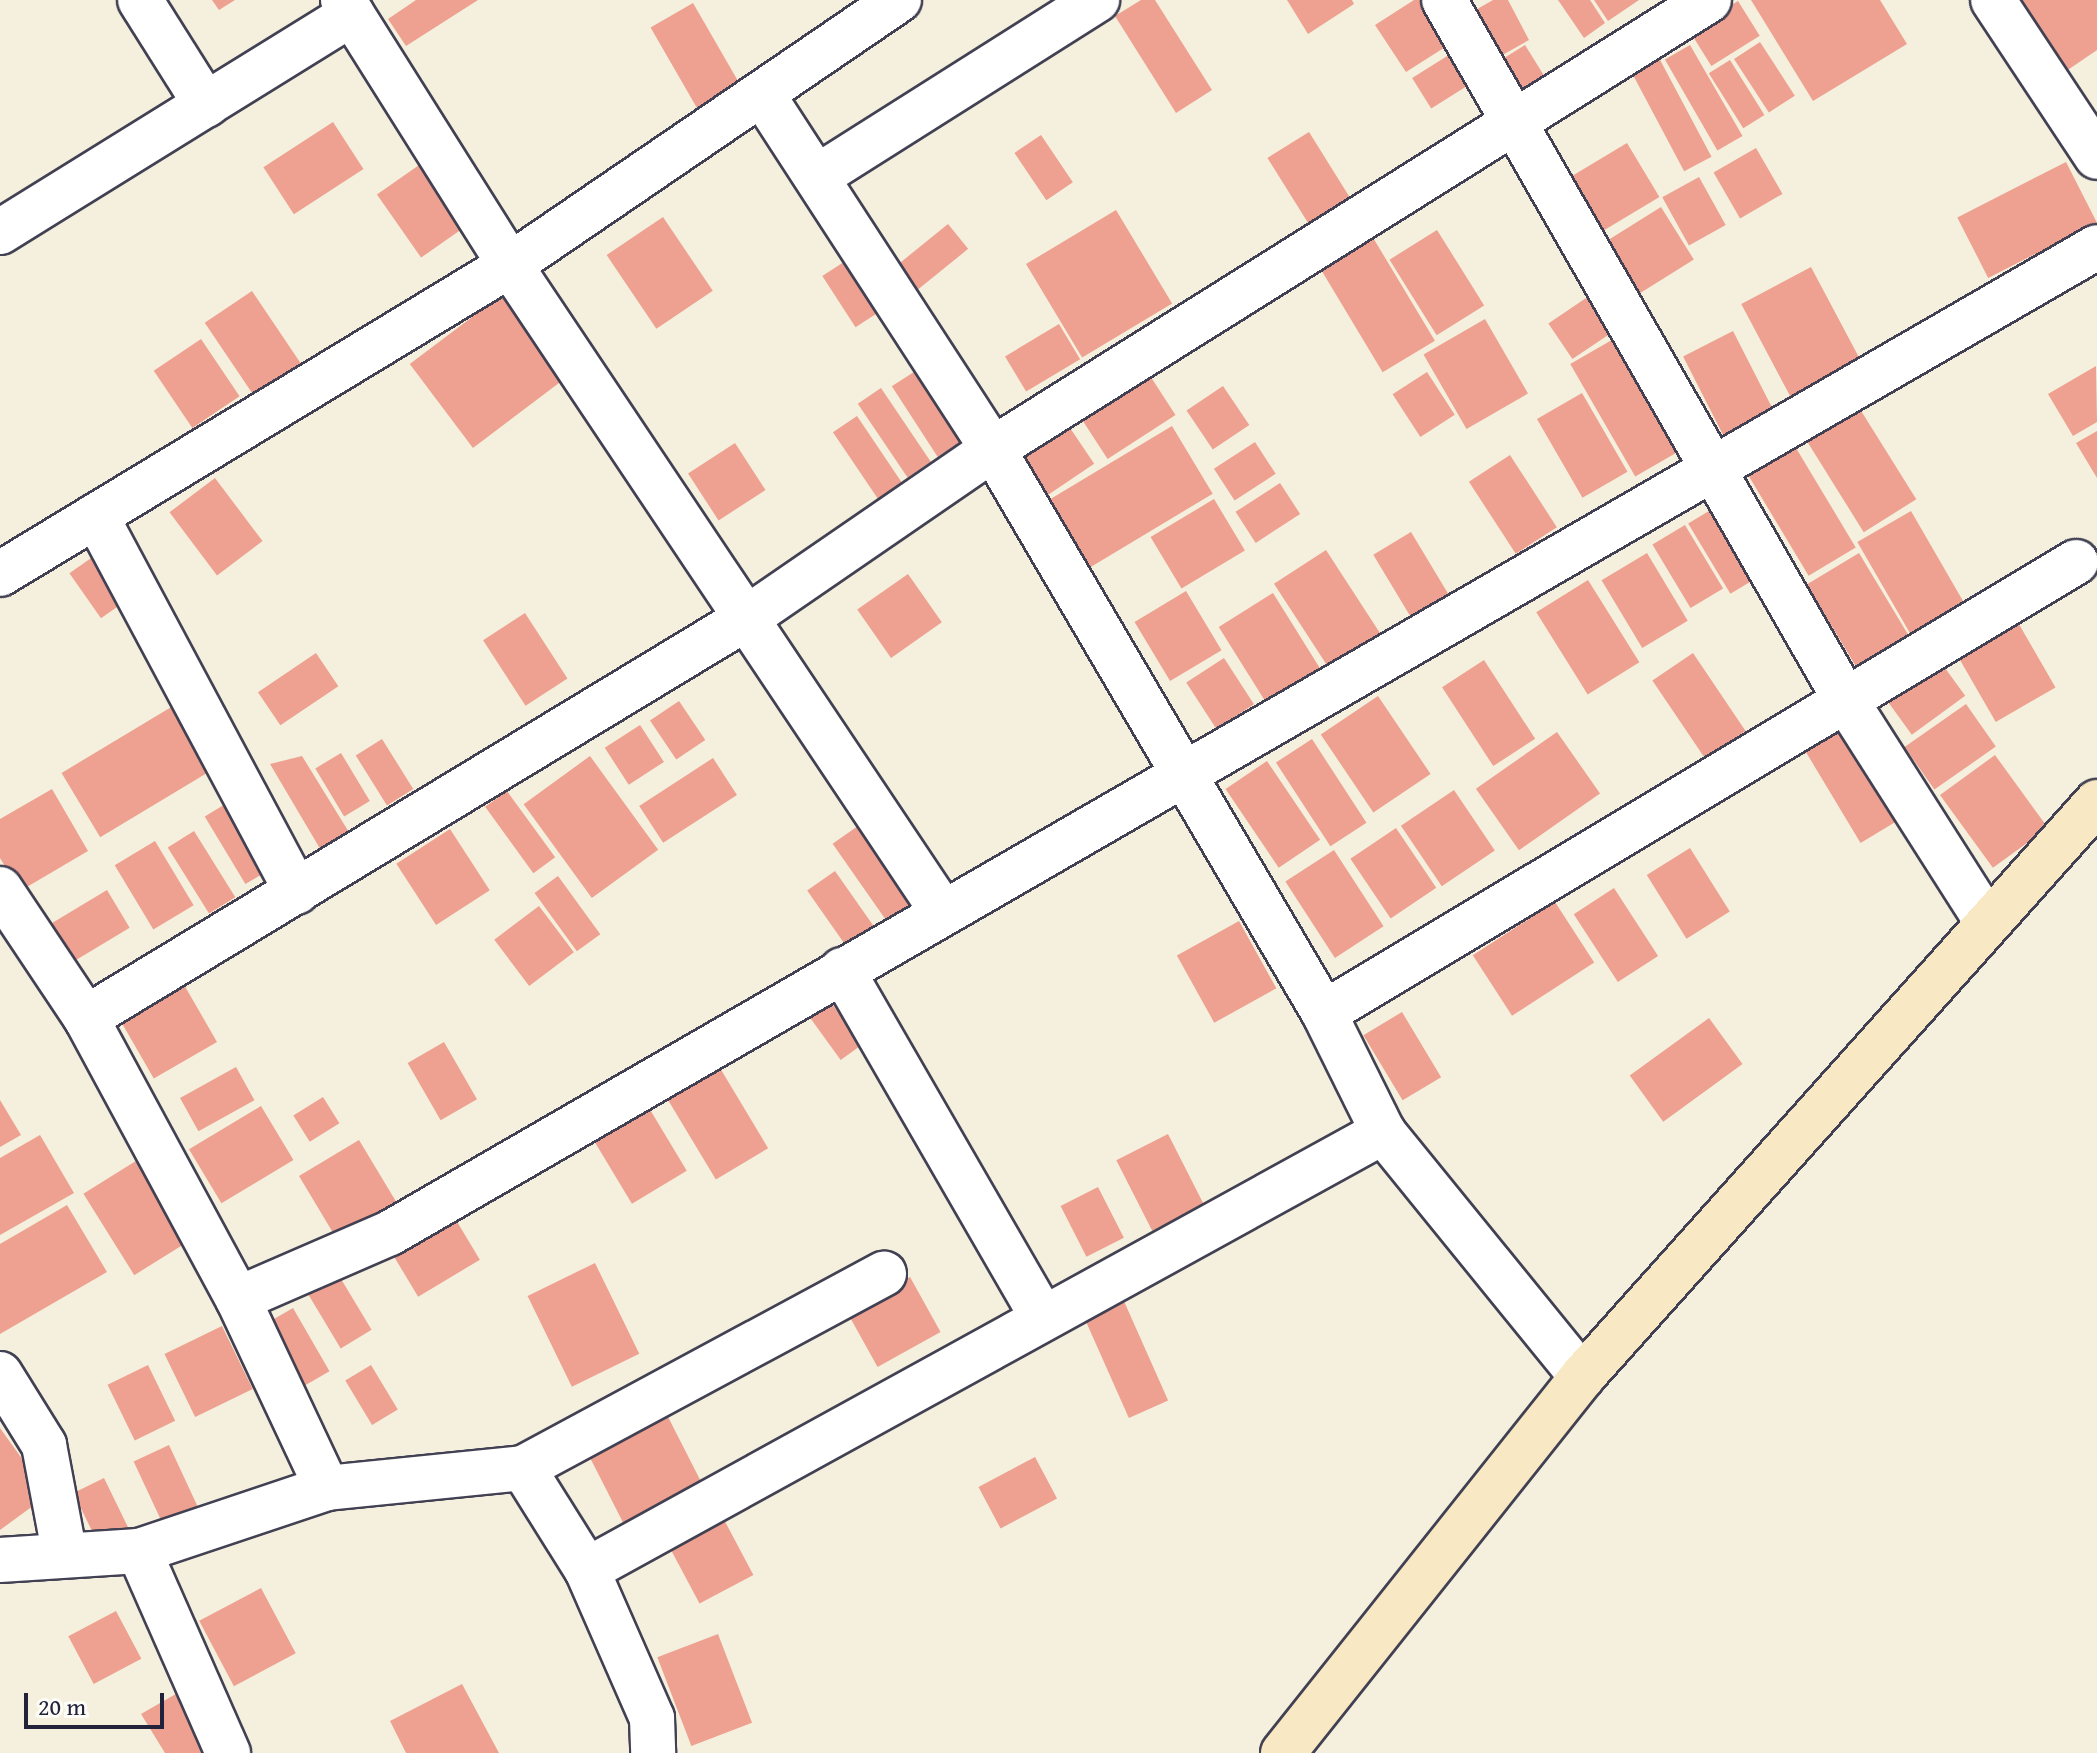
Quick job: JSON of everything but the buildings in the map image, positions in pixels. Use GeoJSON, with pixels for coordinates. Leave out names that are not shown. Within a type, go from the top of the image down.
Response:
{"type":"FeatureCollection","features":[{"type":"Feature","properties":{"kind":"main road"},"geometry":{"type":"LineString","coordinates":[[1283,1753],[1582,1377],[1986,920],[2097,802]]}},
{"type":"Feature","properties":{"kind":"street"},"geometry":{"type":"LineString","coordinates":[[140,0],[206,105]]}},
{"type":"Feature","properties":{"kind":"street"},"geometry":{"type":"LineString","coordinates":[[0,574],[510,265],[764,97],[899,0]]}},
{"type":"Feature","properties":{"kind":"street"},"geometry":{"type":"LineString","coordinates":[[820,175],[1097,0]]}},
{"type":"Feature","properties":{"kind":"street"},"geometry":{"type":"LineString","coordinates":[[1444,0],[1511,127],[1845,699],[1986,920]]}},
{"type":"Feature","properties":{"kind":"street"},"geometry":{"type":"LineString","coordinates":[[86,1018],[750,616],[993,449],[1511,127],[1709,0]]}},
{"type":"Feature","properties":{"kind":"street"},"geometry":{"type":"LineString","coordinates":[[1993,0],[2097,157]]}},
{"type":"Feature","properties":{"kind":"street"},"geometry":{"type":"LineString","coordinates":[[0,232],[206,105],[348,7],[510,265],[750,616],[942,911]]}},
{"type":"Feature","properties":{"kind":"street"},"geometry":{"type":"LineString","coordinates":[[764,97],[820,175],[993,449],[1324,1013],[1383,1132],[1582,1377]]}},
{"type":"Feature","properties":{"kind":"street"},"geometry":{"type":"LineString","coordinates":[[238,1299],[390,1233],[942,911],[2097,247]]}},
{"type":"Feature","properties":{"kind":"street"},"geometry":{"type":"LineString","coordinates":[[96,516],[297,892]]}},
{"type":"Feature","properties":{"kind":"street"},"geometry":{"type":"LineString","coordinates":[[1324,1013],[2076,562]]}},
{"type":"Feature","properties":{"kind":"street"},"geometry":{"type":"LineString","coordinates":[[0,889],[86,1018],[238,1299],[327,1488]]}},
{"type":"Feature","properties":{"kind":"street"},"geometry":{"type":"LineString","coordinates":[[842,970],[1043,1318]]}},
{"type":"Feature","properties":{"kind":"street"},"geometry":{"type":"LineString","coordinates":[[587,1570],[1383,1132]]}},
{"type":"Feature","properties":{"kind":"street"},"geometry":{"type":"LineString","coordinates":[[0,1560],[64,1551],[139,1551],[327,1488],[523,1468],[884,1274]]}},
{"type":"Feature","properties":{"kind":"street"},"geometry":{"type":"LineString","coordinates":[[0,1374],[44,1445],[64,1551]]}},
{"type":"Feature","properties":{"kind":"street"},"geometry":{"type":"LineString","coordinates":[[523,1468],[587,1570],[652,1718],[653,1753]]}},
{"type":"Feature","properties":{"kind":"street"},"geometry":{"type":"LineString","coordinates":[[139,1551],[228,1753]]}}]}
